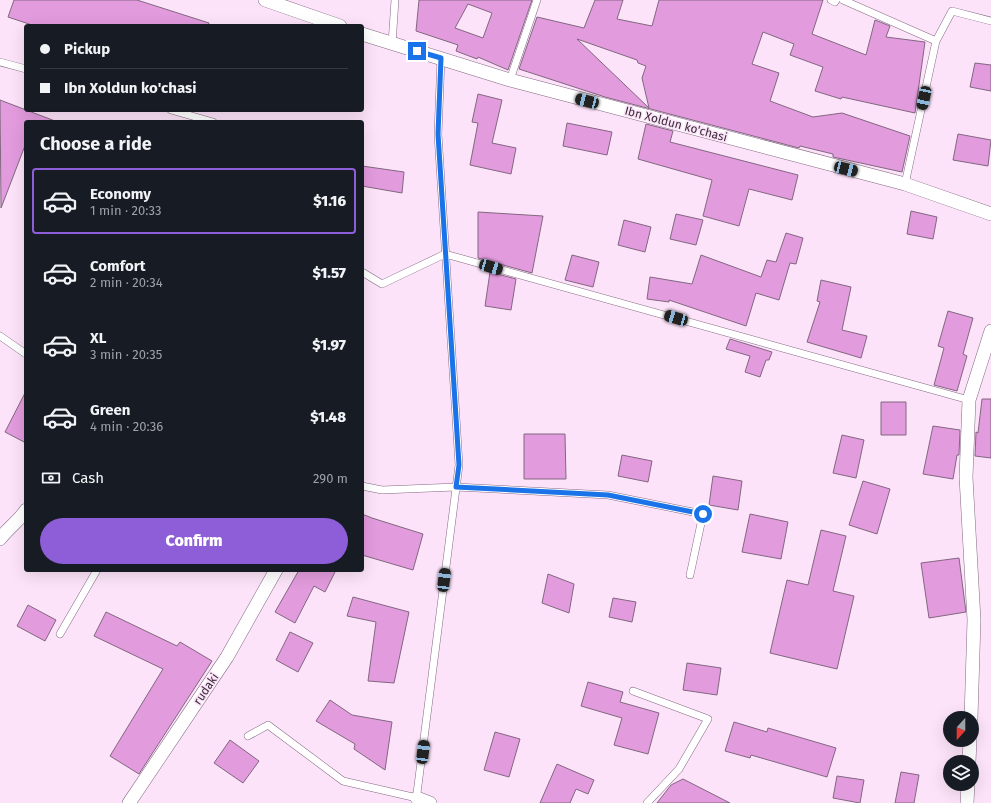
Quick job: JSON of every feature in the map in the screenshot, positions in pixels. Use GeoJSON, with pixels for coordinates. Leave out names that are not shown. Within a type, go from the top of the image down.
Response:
{"type":"FeatureCollection","features":[{"type":"Feature","properties":{"kind":"street"},"geometry":{"type":"LineString","coordinates":[[265,0],[334,24]]}},
{"type":"Feature","properties":{"kind":"street","name":"Ibn Xoldun ko'chasi"},"geometry":{"type":"LineString","coordinates":[[364,35],[510,80],[905,184],[991,214]]}},
{"type":"Feature","properties":{"kind":"street"},"geometry":{"type":"LineString","coordinates":[[971,711],[974,620],[966,477],[969,400],[991,331]]}},
{"type":"Feature","properties":{"kind":"street"},"geometry":{"type":"LineString","coordinates":[[0,539],[8,528],[21,518],[24,513]]}},
{"type":"Feature","properties":{"kind":"street","name":"rudaki"},"geometry":{"type":"LineString","coordinates":[[129,803],[227,657],[275,572]]}},
{"type":"Feature","properties":{"kind":"street"},"geometry":{"type":"LineString","coordinates":[[967,803],[968,791]]}},
{"type":"Feature","properties":{"kind":"street"},"geometry":{"type":"LineString","coordinates":[[416,801],[430,803]]}},
{"type":"Feature","properties":{"kind":"lane"},"geometry":{"type":"LineString","coordinates":[[392,44],[395,0]]}},
{"type":"Feature","properties":{"kind":"lane"},"geometry":{"type":"LineString","coordinates":[[510,80],[537,0]]}},
{"type":"Feature","properties":{"kind":"lane"},"geometry":{"type":"LineString","coordinates":[[831,0],[835,2],[836,0]]}},
{"type":"Feature","properties":{"kind":"lane"},"geometry":{"type":"LineString","coordinates":[[843,0],[936,41]]}},
{"type":"Feature","properties":{"kind":"lane"},"geometry":{"type":"LineString","coordinates":[[905,184],[936,41],[952,10],[991,21]]}},
{"type":"Feature","properties":{"kind":"lane"},"geometry":{"type":"LineString","coordinates":[[248,736],[268,725],[343,781],[416,801],[459,465],[438,134],[441,58]]}},
{"type":"Feature","properties":{"kind":"lane"},"geometry":{"type":"LineString","coordinates":[[0,62],[24,68]]}},
{"type":"Feature","properties":{"kind":"lane"},"geometry":{"type":"LineString","coordinates":[[178,112],[206,120]]}},
{"type":"Feature","properties":{"kind":"lane"},"geometry":{"type":"LineString","coordinates":[[364,273],[382,284],[445,254],[969,400]]}},
{"type":"Feature","properties":{"kind":"lane"},"geometry":{"type":"LineString","coordinates":[[0,336],[24,353]]}},
{"type":"Feature","properties":{"kind":"lane"},"geometry":{"type":"LineString","coordinates":[[364,486],[382,490],[456,487],[608,495],[703,514],[690,575]]}},
{"type":"Feature","properties":{"kind":"lane"},"geometry":{"type":"LineString","coordinates":[[60,634],[96,572]]}},
{"type":"Feature","properties":{"kind":"lane"},"geometry":{"type":"LineString","coordinates":[[633,691],[708,719],[679,769],[647,803]]}},
{"type":"Feature","properties":{"kind":"building"},"geometry":{"type":"Polygon","coordinates":[[[14,0],[137,0],[209,23],[29,24],[8,17],[14,0]]]}},
{"type":"Feature","properties":{"kind":"building"},"geometry":{"type":"Polygon","coordinates":[[[419,0],[532,0],[508,70],[478,57],[477,59],[456,51],[458,45],[416,31],[419,0]],[[468,4],[455,28],[483,38],[492,13],[468,4]]]}},
{"type":"Feature","properties":{"kind":"building"},"geometry":{"type":"Polygon","coordinates":[[[595,0],[623,0],[617,19],[652,26],[659,0],[823,0],[812,34],[866,55],[875,20],[890,26],[886,37],[925,42],[915,113],[842,97],[841,99],[815,91],[823,67],[790,55],[794,44],[763,32],[752,64],[779,73],[770,101],[813,117],[842,113],[910,136],[902,172],[833,157],[833,154],[800,146],[799,148],[605,97],[519,69],[537,17],[584,28],[595,0]],[[577,39],[649,108],[642,78],[646,66],[638,63],[637,60],[577,39]]]}},
{"type":"Feature","properties":{"kind":"building"},"geometry":{"type":"Polygon","coordinates":[[[975,63],[991,65],[991,91],[970,87],[975,63]]]}},
{"type":"Feature","properties":{"kind":"building"},"geometry":{"type":"Polygon","coordinates":[[[478,94],[502,100],[492,143],[516,148],[511,174],[470,165],[478,123],[472,122],[478,94]]]}},
{"type":"Feature","properties":{"kind":"building"},"geometry":{"type":"Polygon","coordinates":[[[0,100],[24,109],[24,112],[31,112],[52,120],[24,120],[24,148],[1,208],[0,100]]]}},
{"type":"Feature","properties":{"kind":"building"},"geometry":{"type":"Polygon","coordinates":[[[567,123],[612,132],[607,155],[563,146],[567,123]]]}},
{"type":"Feature","properties":{"kind":"building"},"geometry":{"type":"Polygon","coordinates":[[[646,124],[673,131],[670,142],[798,175],[792,200],[749,189],[739,226],[703,216],[712,180],[638,159],[646,124]]]}},
{"type":"Feature","properties":{"kind":"building"},"geometry":{"type":"Polygon","coordinates":[[[958,134],[991,140],[988,166],[953,160],[958,134]]]}},
{"type":"Feature","properties":{"kind":"building"},"geometry":{"type":"Polygon","coordinates":[[[364,166],[404,172],[402,193],[364,186],[364,166]]]}},
{"type":"Feature","properties":{"kind":"building"},"geometry":{"type":"Polygon","coordinates":[[[911,211],[937,217],[933,239],[907,234],[911,211]]]}},
{"type":"Feature","properties":{"kind":"building"},"geometry":{"type":"Polygon","coordinates":[[[478,212],[543,216],[532,273],[478,258],[478,212]]]}},
{"type":"Feature","properties":{"kind":"building"},"geometry":{"type":"Polygon","coordinates":[[[676,214],[703,220],[696,245],[670,239],[676,214]]]}},
{"type":"Feature","properties":{"kind":"building"},"geometry":{"type":"Polygon","coordinates":[[[624,220],[651,227],[645,252],[618,245],[624,220]]]}},
{"type":"Feature","properties":{"kind":"building"},"geometry":{"type":"Polygon","coordinates":[[[786,233],[803,238],[796,264],[790,263],[779,300],[756,293],[746,326],[669,300],[669,302],[647,299],[650,277],[692,284],[701,255],[761,277],[767,260],[776,262],[786,233]]]}},
{"type":"Feature","properties":{"kind":"building"},"geometry":{"type":"Polygon","coordinates":[[[572,255],[599,262],[593,287],[565,280],[572,255]]]}},
{"type":"Feature","properties":{"kind":"building"},"geometry":{"type":"Polygon","coordinates":[[[490,272],[516,279],[511,310],[485,306],[490,272]]]}},
{"type":"Feature","properties":{"kind":"building"},"geometry":{"type":"Polygon","coordinates":[[[821,280],[851,287],[842,330],[867,336],[861,358],[807,342],[820,302],[817,301],[821,280]]]}},
{"type":"Feature","properties":{"kind":"building"},"geometry":{"type":"Polygon","coordinates":[[[948,311],[973,318],[963,354],[967,356],[957,391],[934,385],[944,348],[938,346],[948,311]]]}},
{"type":"Feature","properties":{"kind":"building"},"geometry":{"type":"Polygon","coordinates":[[[730,339],[772,352],[769,360],[766,360],[760,377],[745,372],[750,356],[726,349],[730,339]]]}},
{"type":"Feature","properties":{"kind":"building"},"geometry":{"type":"Polygon","coordinates":[[[24,395],[24,442],[5,432],[24,395]]]}},
{"type":"Feature","properties":{"kind":"building"},"geometry":{"type":"Polygon","coordinates":[[[982,399],[991,399],[991,458],[975,456],[976,432],[978,433],[982,399]]]}},
{"type":"Feature","properties":{"kind":"building"},"geometry":{"type":"Polygon","coordinates":[[[881,402],[906,402],[906,435],[881,435],[881,402]]]}},
{"type":"Feature","properties":{"kind":"building"},"geometry":{"type":"Polygon","coordinates":[[[933,426],[960,430],[959,455],[957,455],[953,479],[923,474],[933,426]]]}},
{"type":"Feature","properties":{"kind":"building"},"geometry":{"type":"Polygon","coordinates":[[[524,434],[565,434],[566,479],[524,479],[524,434]]]}},
{"type":"Feature","properties":{"kind":"building"},"geometry":{"type":"Polygon","coordinates":[[[842,435],[864,440],[856,478],[833,473],[842,435]]]}},
{"type":"Feature","properties":{"kind":"building"},"geometry":{"type":"Polygon","coordinates":[[[622,455],[652,461],[648,482],[618,476],[622,455]]]}},
{"type":"Feature","properties":{"kind":"building"},"geometry":{"type":"Polygon","coordinates":[[[713,476],[742,481],[738,510],[709,505],[713,476]]]}},
{"type":"Feature","properties":{"kind":"building"},"geometry":{"type":"Polygon","coordinates":[[[863,481],[890,489],[877,534],[849,525],[863,481]]]}},
{"type":"Feature","properties":{"kind":"building"},"geometry":{"type":"Polygon","coordinates":[[[750,514],[788,522],[781,559],[742,552],[750,514]]]}},
{"type":"Feature","properties":{"kind":"building"},"geometry":{"type":"Polygon","coordinates":[[[364,515],[423,534],[413,570],[364,556],[364,515]]]}},
{"type":"Feature","properties":{"kind":"building"},"geometry":{"type":"Polygon","coordinates":[[[821,530],[846,536],[833,591],[854,596],[837,669],[770,653],[787,580],[808,585],[821,530]]]}},
{"type":"Feature","properties":{"kind":"building"},"geometry":{"type":"Polygon","coordinates":[[[959,558],[966,612],[929,618],[921,563],[959,558]]]}},
{"type":"Feature","properties":{"kind":"building"},"geometry":{"type":"Polygon","coordinates":[[[298,572],[335,572],[325,592],[314,586],[295,623],[275,612],[298,572]]]}},
{"type":"Feature","properties":{"kind":"building"},"geometry":{"type":"Polygon","coordinates":[[[548,574],[574,584],[569,613],[542,603],[548,574]]]}},
{"type":"Feature","properties":{"kind":"building"},"geometry":{"type":"Polygon","coordinates":[[[353,597],[409,612],[394,683],[368,681],[376,622],[347,616],[353,597]]]}},
{"type":"Feature","properties":{"kind":"building"},"geometry":{"type":"Polygon","coordinates":[[[613,598],[636,602],[632,622],[609,617],[613,598]]]}},
{"type":"Feature","properties":{"kind":"building"},"geometry":{"type":"Polygon","coordinates":[[[28,605],[56,620],[45,641],[17,626],[28,605]]]}},
{"type":"Feature","properties":{"kind":"building"},"geometry":{"type":"Polygon","coordinates":[[[106,612],[177,646],[180,642],[212,661],[139,774],[110,756],[163,669],[94,636],[106,612]]]}},
{"type":"Feature","properties":{"kind":"building"},"geometry":{"type":"Polygon","coordinates":[[[290,632],[313,643],[298,672],[276,660],[290,632]]]}},
{"type":"Feature","properties":{"kind":"building"},"geometry":{"type":"Polygon","coordinates":[[[687,663],[721,668],[717,695],[683,690],[687,663]]]}},
{"type":"Feature","properties":{"kind":"building"},"geometry":{"type":"Polygon","coordinates":[[[588,682],[623,692],[620,702],[659,713],[648,754],[614,745],[622,718],[581,706],[588,682]]]}},
{"type":"Feature","properties":{"kind":"building"},"geometry":{"type":"Polygon","coordinates":[[[330,700],[352,715],[392,722],[385,770],[354,749],[355,744],[316,721],[330,700]]]}},
{"type":"Feature","properties":{"kind":"building"},"geometry":{"type":"Polygon","coordinates":[[[734,722],[767,732],[768,728],[836,748],[827,777],[751,755],[750,758],[725,751],[734,722]]]}},
{"type":"Feature","properties":{"kind":"building"},"geometry":{"type":"Polygon","coordinates":[[[495,732],[520,739],[509,777],[484,770],[495,732]]]}},
{"type":"Feature","properties":{"kind":"building"},"geometry":{"type":"Polygon","coordinates":[[[230,740],[259,761],[243,783],[214,763],[230,740]]]}},
{"type":"Feature","properties":{"kind":"building"},"geometry":{"type":"Polygon","coordinates":[[[557,764],[594,780],[588,794],[576,789],[570,803],[540,803],[557,764]]]}},
{"type":"Feature","properties":{"kind":"building"},"geometry":{"type":"Polygon","coordinates":[[[901,772],[919,775],[914,803],[895,803],[901,772]]]}},
{"type":"Feature","properties":{"kind":"building"},"geometry":{"type":"Polygon","coordinates":[[[837,776],[864,780],[860,803],[833,798],[837,776]]]}},
{"type":"Feature","properties":{"kind":"building"},"geometry":{"type":"Polygon","coordinates":[[[683,779],[730,803],[657,803],[671,785],[683,779]]]}},
{"type":"Feature","properties":{"kind":"route"},"geometry":{"type":"LineString","coordinates":[[417,51],[441,58],[438,134],[459,465],[456,487],[608,495],[703,514]]}}]}
